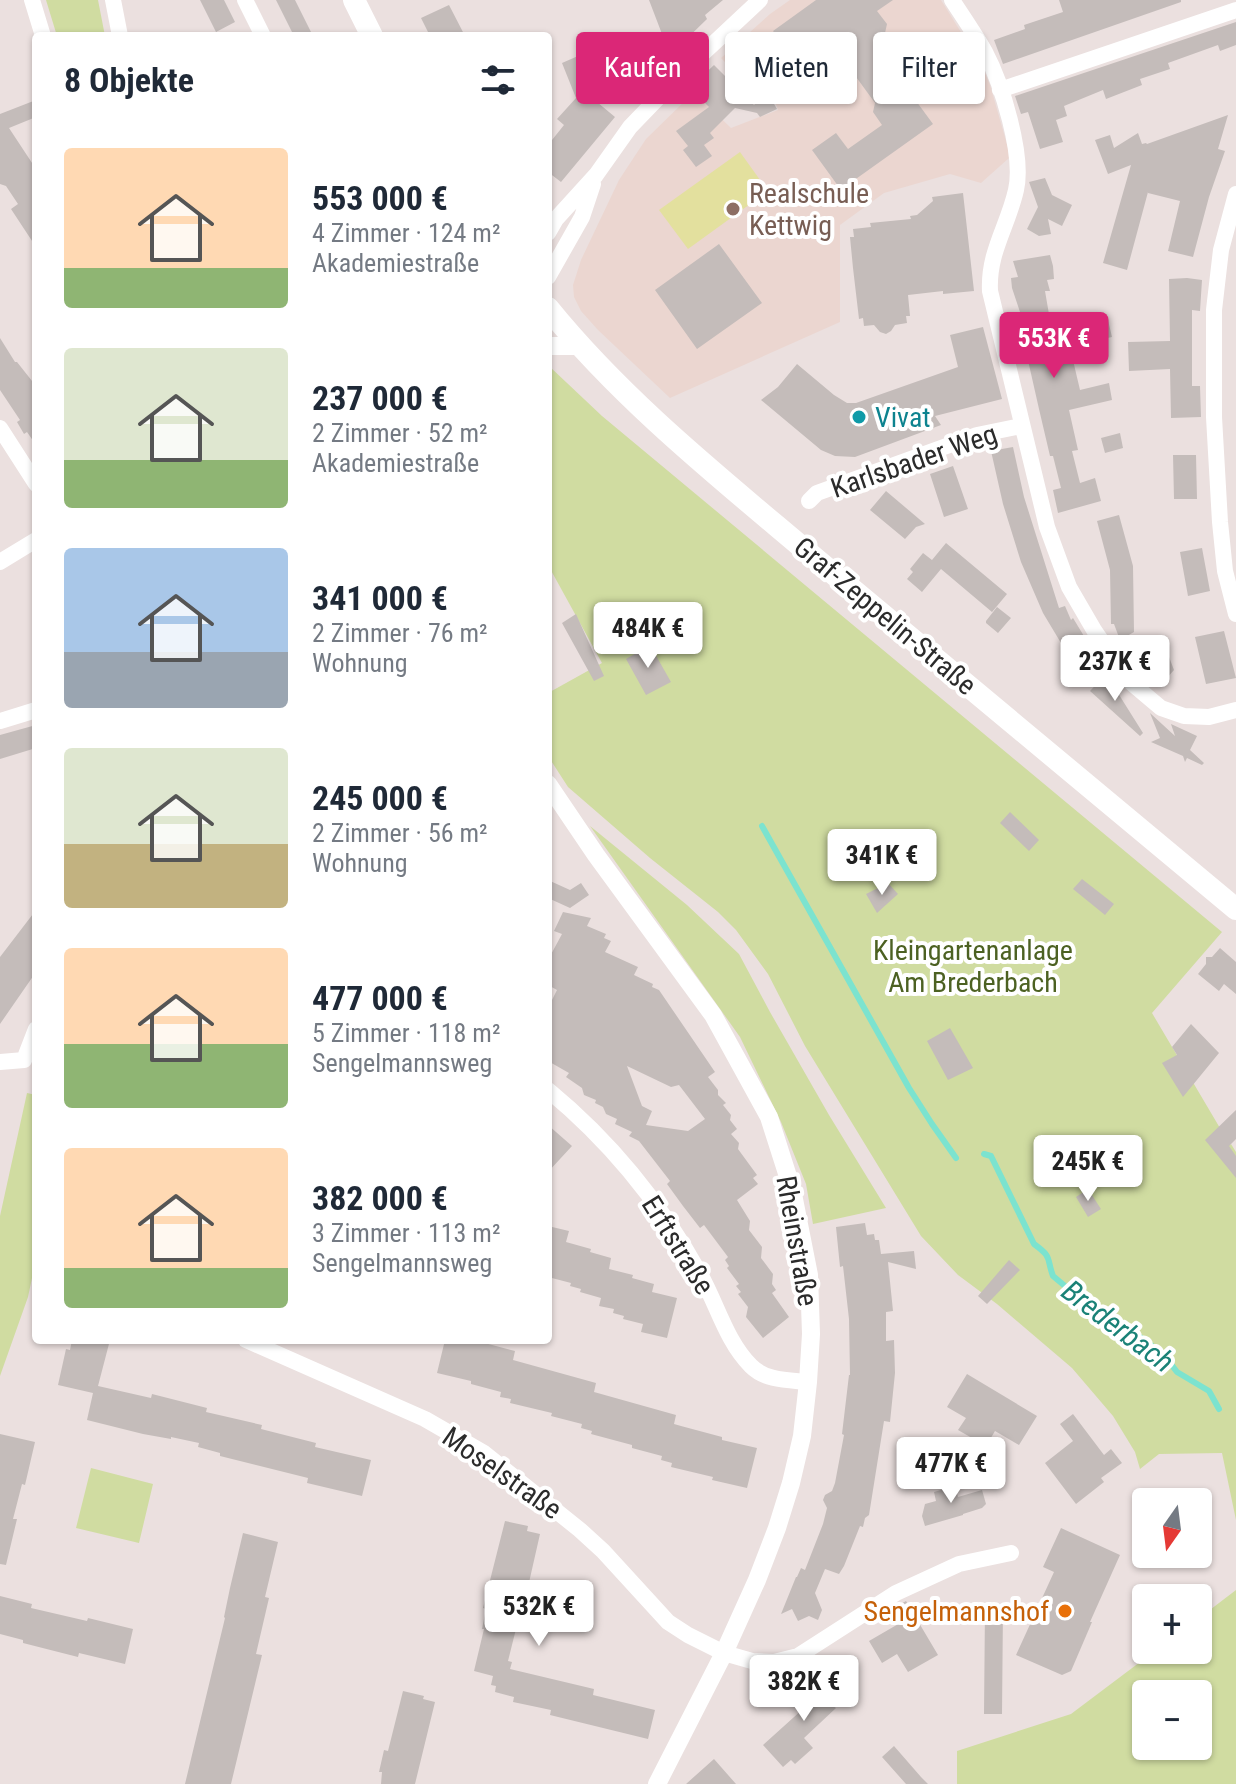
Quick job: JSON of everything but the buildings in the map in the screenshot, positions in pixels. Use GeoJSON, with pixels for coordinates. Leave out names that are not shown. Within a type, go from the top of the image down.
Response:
{"type":"FeatureCollection","features":[{"type":"Feature","properties":{"kind":"main road"},"geometry":{"type":"LineString","coordinates":[[354,0],[370,32]]}},
{"type":"Feature","properties":{"kind":"main road","name":"Graf-Zeppelin-Straße"},"geometry":{"type":"LineString","coordinates":[[552,313],[627,394],[782,530],[1236,909]]}},
{"type":"Feature","properties":{"kind":"street"},"geometry":{"type":"LineString","coordinates":[[32,0],[42,32]]}},
{"type":"Feature","properties":{"kind":"street"},"geometry":{"type":"LineString","coordinates":[[113,0],[119,32]]}},
{"type":"Feature","properties":{"kind":"street"},"geometry":{"type":"LineString","coordinates":[[245,0],[261,32]]}},
{"type":"Feature","properties":{"kind":"street"},"geometry":{"type":"LineString","coordinates":[[952,0],[986,54],[1014,137],[1017,186],[1008,218],[996,244],[989,273],[990,291],[1047,527],[1069,587],[1129,681],[1161,708],[1184,716],[1209,717],[1236,710]]}},
{"type":"Feature","properties":{"kind":"street"},"geometry":{"type":"LineString","coordinates":[[552,224],[596,175],[630,127],[756,1]]}},
{"type":"Feature","properties":{"kind":"street"},"geometry":{"type":"LineString","coordinates":[[1000,90],[1236,10]]}},
{"type":"Feature","properties":{"kind":"street"},"geometry":{"type":"LineString","coordinates":[[552,270],[582,217],[596,175]]}},
{"type":"Feature","properties":{"kind":"street"},"geometry":{"type":"LineString","coordinates":[[1236,194],[1221,250],[1214,310],[1214,417],[1220,522],[1225,571],[1236,614]]}},
{"type":"Feature","properties":{"kind":"street"},"geometry":{"type":"LineString","coordinates":[[552,346],[581,346]]}},
{"type":"Feature","properties":{"kind":"street","name":"Karlsbader Weg"},"geometry":{"type":"LineString","coordinates":[[809,501],[817,493],[977,435],[1021,426]]}},
{"type":"Feature","properties":{"kind":"street"},"geometry":{"type":"LineString","coordinates":[[0,428],[32,478]]}},
{"type":"Feature","properties":{"kind":"street"},"geometry":{"type":"LineString","coordinates":[[0,562],[32,542]]}},
{"type":"Feature","properties":{"kind":"street"},"geometry":{"type":"LineString","coordinates":[[0,721],[32,711]]}},
{"type":"Feature","properties":{"kind":"street","name":"Rheinstraße"},"geometry":{"type":"LineString","coordinates":[[552,790],[713,1015],[769,1117],[792,1189],[809,1275],[811,1334],[808,1382],[802,1436],[787,1498],[757,1580],[724,1653],[657,1784]]}},
{"type":"Feature","properties":{"kind":"street"},"geometry":{"type":"LineString","coordinates":[[0,1062],[24,1060],[32,1039]]}},
{"type":"Feature","properties":{"kind":"street","name":"Erftstraße"},"geometry":{"type":"LineString","coordinates":[[552,1093],[598,1135],[661,1212],[700,1274],[737,1350],[753,1369],[772,1379],[808,1382]]}},
{"type":"Feature","properties":{"kind":"street","name":"Moselstraße"},"geometry":{"type":"LineString","coordinates":[[255,1344],[425,1419],[484,1453],[603,1551],[668,1622],[724,1653],[752,1661],[774,1662],[798,1656],[896,1593],[959,1564],[1011,1553]]}},
{"type":"Feature","properties":{"kind":"shaded area","name":"Realschule Kettwig"},"geometry":{"type":"Polygon","coordinates":[[[790,0],[941,0],[961,32],[873,32],[873,104],[985,104],[985,73],[1009,158],[981,183],[950,174],[884,193],[840,225],[840,322],[670,398],[581,311],[574,297],[573,285],[581,260],[619,180],[646,139],[682,104],[706,104],[731,128],[778,110],[776,104],[857,104],[857,32],[750,32],[790,0]]]}},
{"type":"Feature","properties":{"kind":"shaded area"},"geometry":{"type":"Polygon","coordinates":[[[740,152],[768,191],[688,249],[659,210],[740,152]]]}},
{"type":"Feature","properties":{"kind":"green space"},"geometry":{"type":"Polygon","coordinates":[[[46,0],[98,0],[104,32],[56,32],[46,0]]]}},
{"type":"Feature","properties":{"kind":"green space","name":"Kleingartenanlage Am Brederbach"},"geometry":{"type":"Polygon","coordinates":[[[552,369],[602,416],[1222,932],[1152,1013],[1236,1152],[1236,1520],[1222,1453],[1159,1454],[1140,1469],[1135,1452],[1113,1416],[1072,1368],[958,1275],[921,1236],[805,1046],[768,974],[736,930],[568,787],[552,762],[552,691],[602,663],[552,572],[552,369]]]}},
{"type":"Feature","properties":{"kind":"green space"},"geometry":{"type":"Polygon","coordinates":[[[590,826],[687,905],[739,954],[829,1115],[886,1208],[813,1224],[806,1184],[781,1122],[740,1037],[590,826]]]}},
{"type":"Feature","properties":{"kind":"green space"},"geometry":{"type":"Polygon","coordinates":[[[27,1093],[32,1094],[32,1278],[0,1376],[0,1216],[27,1093]]]}},
{"type":"Feature","properties":{"kind":"green space"},"geometry":{"type":"Polygon","coordinates":[[[91,1468],[153,1484],[139,1543],[76,1528],[91,1468]]]}},
{"type":"Feature","properties":{"kind":"green space"},"geometry":{"type":"Polygon","coordinates":[[[1236,1590],[1236,1784],[957,1784],[957,1751],[1071,1714],[1137,1664],[1212,1664],[1212,1608],[1236,1590]]]}},
{"type":"Feature","properties":{"kind":"waterway","name":"Brederbach"},"geometry":{"type":"LineString","coordinates":[[762,826],[909,1088],[956,1158]]}},
{"type":"Feature","properties":{"kind":"waterway","name":"Brederbach"},"geometry":{"type":"LineString","coordinates":[[984,1154],[991,1156],[1034,1244],[1048,1258],[1053,1276],[1096,1312],[1117,1320],[1164,1355],[1177,1372],[1209,1391],[1219,1409]]}},
{"type":"Feature","properties":{"kind":"place","name":"Realschule Kettwig"},"geometry":{"type":"Point","coordinates":[733,209]}},
{"type":"Feature","properties":{"kind":"place","name":"Vivat"},"geometry":{"type":"Point","coordinates":[859,417]}},
{"type":"Feature","properties":{"kind":"place","name":"Sengelmannshof"},"geometry":{"type":"Point","coordinates":[1065,1611]}}]}
